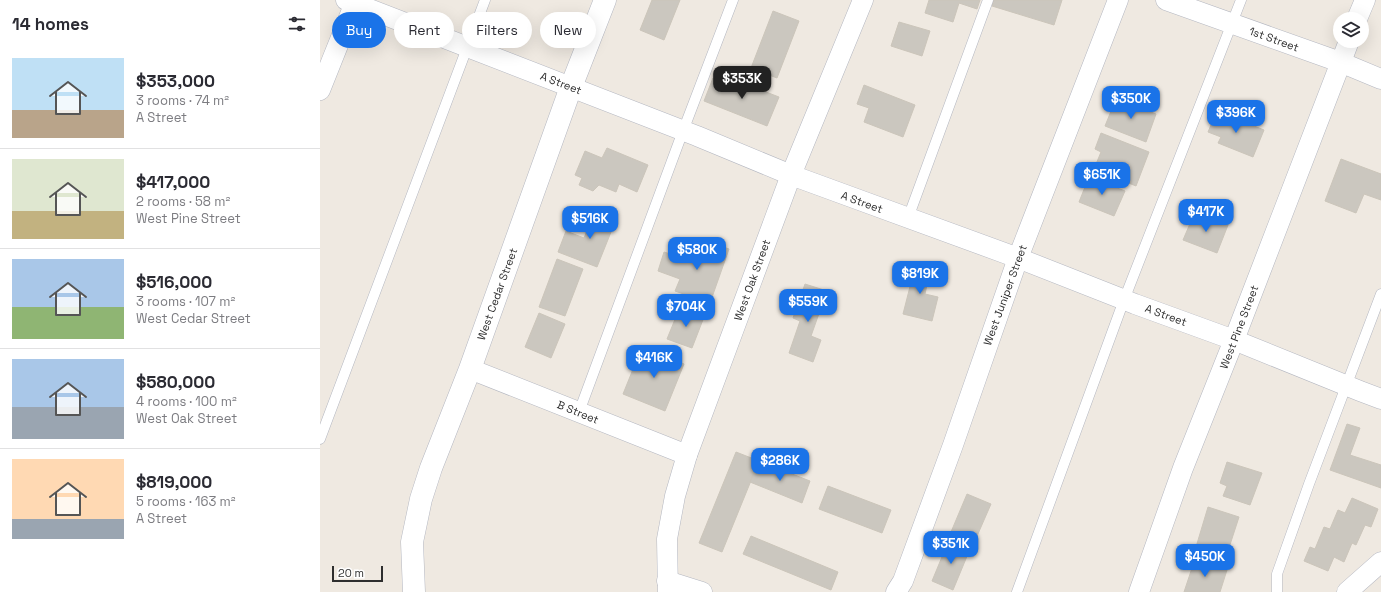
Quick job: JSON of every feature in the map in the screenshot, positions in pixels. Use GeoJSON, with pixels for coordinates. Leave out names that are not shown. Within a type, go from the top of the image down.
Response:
{"type":"FeatureCollection","features":[{"type":"Feature","properties":{"kind":"street","name":"West Cedar Street"},"geometry":{"type":"LineString","coordinates":[[414,592],[412,542],[421,499],[431,468],[470,369],[571,87],[605,0]]}},
{"type":"Feature","properties":{"kind":"street","name":"West Oak Street"},"geometry":{"type":"LineString","coordinates":[[668,587],[667,538],[674,496],[687,455],[791,175],[863,0]]}},
{"type":"Feature","properties":{"kind":"street","name":"West Juniper Street"},"geometry":{"type":"LineString","coordinates":[[896,592],[903,581],[953,445],[1018,258],[1118,0]]}},
{"type":"Feature","properties":{"kind":"street","name":"1st Street"},"geometry":{"type":"LineString","coordinates":[[1166,0],[1381,78]]}},
{"type":"Feature","properties":{"kind":"street"},"geometry":{"type":"LineString","coordinates":[[1360,12],[1364,0]]}},
{"type":"Feature","properties":{"kind":"street","name":"A Street"},"geometry":{"type":"LineString","coordinates":[[352,1],[462,45]]}},
{"type":"Feature","properties":{"kind":"street"},"geometry":{"type":"LineString","coordinates":[[320,90],[352,1]]}},
{"type":"Feature","properties":{"kind":"street","name":"A Street"},"geometry":{"type":"LineString","coordinates":[[470,48],[683,130],[791,175],[1018,258],[1124,300],[1234,340],[1381,399]]}},
{"type":"Feature","properties":{"kind":"street","name":"West Pine Street"},"geometry":{"type":"LineString","coordinates":[[1139,592],[1183,468],[1234,340],[1346,48]]}},
{"type":"Feature","properties":{"kind":"street","name":"B Street"},"geometry":{"type":"LineString","coordinates":[[470,369],[687,455]]}},
{"type":"Feature","properties":{"kind":"street"},"geometry":{"type":"LineString","coordinates":[[1347,592],[1381,562]]}},
{"type":"Feature","properties":{"kind":"street"},"geometry":{"type":"LineString","coordinates":[[668,587],[702,592]]}},
{"type":"Feature","properties":{"kind":"lane"},"geometry":{"type":"LineString","coordinates":[[480,12],[485,0]]}},
{"type":"Feature","properties":{"kind":"lane"},"geometry":{"type":"LineString","coordinates":[[579,412],[683,130],[733,0]]}},
{"type":"Feature","properties":{"kind":"lane"},"geometry":{"type":"LineString","coordinates":[[908,218],[988,0]]}},
{"type":"Feature","properties":{"kind":"lane"},"geometry":{"type":"LineString","coordinates":[[1017,592],[1124,300],[1241,0]]}},
{"type":"Feature","properties":{"kind":"lane"},"geometry":{"type":"LineString","coordinates":[[320,439],[467,48]]}},
{"type":"Feature","properties":{"kind":"lane"},"geometry":{"type":"LineString","coordinates":[[1277,592],[1277,574],[1309,484],[1381,294]]}},
{"type":"Feature","properties":{"kind":"building"},"geometry":{"type":"Polygon","coordinates":[[[652,0],[680,0],[664,40],[640,30],[652,0]]]}},
{"type":"Feature","properties":{"kind":"building"},"geometry":{"type":"Polygon","coordinates":[[[929,0],[980,0],[977,9],[959,3],[953,22],[925,13],[929,0]]]}},
{"type":"Feature","properties":{"kind":"building"},"geometry":{"type":"Polygon","coordinates":[[[994,0],[1062,0],[1054,25],[992,6],[994,0]]]}},
{"type":"Feature","properties":{"kind":"building"},"geometry":{"type":"Polygon","coordinates":[[[773,11],[799,21],[777,78],[751,68],[773,11]]]}},
{"type":"Feature","properties":{"kind":"building"},"geometry":{"type":"Polygon","coordinates":[[[899,22],[930,31],[922,56],[891,46],[899,22]]]}},
{"type":"Feature","properties":{"kind":"building"},"geometry":{"type":"Polygon","coordinates":[[[727,77],[779,97],[767,126],[704,101],[713,78],[725,83],[727,77]]]}},
{"type":"Feature","properties":{"kind":"building"},"geometry":{"type":"Polygon","coordinates":[[[864,85],[915,105],[903,137],[864,122],[869,108],[857,104],[864,85]]]}},
{"type":"Feature","properties":{"kind":"building"},"geometry":{"type":"Polygon","coordinates":[[[1116,99],[1156,114],[1146,142],[1105,126],[1116,99]]]}},
{"type":"Feature","properties":{"kind":"building"},"geometry":{"type":"Polygon","coordinates":[[[1217,111],[1264,130],[1253,157],[1218,143],[1221,137],[1208,132],[1217,111]]]}},
{"type":"Feature","properties":{"kind":"building"},"geometry":{"type":"Polygon","coordinates":[[[1101,133],[1149,152],[1136,186],[1094,169],[1101,152],[1095,149],[1101,133]]]}},
{"type":"Feature","properties":{"kind":"building"},"geometry":{"type":"Polygon","coordinates":[[[607,148],[648,165],[637,192],[619,184],[616,192],[599,185],[593,191],[579,185],[582,178],[575,175],[585,151],[602,158],[607,148]]]}},
{"type":"Feature","properties":{"kind":"building"},"geometry":{"type":"Polygon","coordinates":[[[1341,159],[1381,174],[1381,200],[1364,194],[1356,213],[1325,201],[1341,159]]]}},
{"type":"Feature","properties":{"kind":"building"},"geometry":{"type":"Polygon","coordinates":[[[1089,177],[1125,191],[1114,216],[1079,202],[1089,177]]]}},
{"type":"Feature","properties":{"kind":"building"},"geometry":{"type":"Polygon","coordinates":[[[596,209],[617,217],[597,267],[558,252],[566,231],[584,238],[596,209]]]}},
{"type":"Feature","properties":{"kind":"building"},"geometry":{"type":"Polygon","coordinates":[[[1195,212],[1228,225],[1217,253],[1183,240],[1195,212]]]}},
{"type":"Feature","properties":{"kind":"building"},"geometry":{"type":"Polygon","coordinates":[[[703,240],[729,249],[710,303],[675,291],[680,279],[658,271],[664,252],[695,262],[703,240]]]}},
{"type":"Feature","properties":{"kind":"building"},"geometry":{"type":"Polygon","coordinates":[[[557,259],[583,269],[565,316],[539,307],[557,259]]]}},
{"type":"Feature","properties":{"kind":"building"},"geometry":{"type":"Polygon","coordinates":[[[916,263],[931,267],[925,294],[938,297],[932,321],[903,314],[916,263]]]}},
{"type":"Feature","properties":{"kind":"building"},"geometry":{"type":"Polygon","coordinates":[[[805,284],[827,291],[811,336],[821,340],[813,362],[789,353],[800,321],[793,318],[805,284]]]}},
{"type":"Feature","properties":{"kind":"building"},"geometry":{"type":"Polygon","coordinates":[[[680,307],[704,317],[692,348],[667,339],[680,307]]]}},
{"type":"Feature","properties":{"kind":"building"},"geometry":{"type":"Polygon","coordinates":[[[539,313],[565,324],[551,358],[525,347],[539,313]]]}},
{"type":"Feature","properties":{"kind":"building"},"geometry":{"type":"Polygon","coordinates":[[[642,347],[684,364],[665,411],[623,394],[642,347]]]}},
{"type":"Feature","properties":{"kind":"building"},"geometry":{"type":"Polygon","coordinates":[[[1347,424],[1360,428],[1350,455],[1381,465],[1381,488],[1330,470],[1347,424]]]}},
{"type":"Feature","properties":{"kind":"building"},"geometry":{"type":"Polygon","coordinates":[[[736,452],[759,461],[722,552],[699,543],[736,452]]]}},
{"type":"Feature","properties":{"kind":"building"},"geometry":{"type":"Polygon","coordinates":[[[759,461],[810,481],[802,503],[750,482],[759,461]]]}},
{"type":"Feature","properties":{"kind":"building"},"geometry":{"type":"Polygon","coordinates":[[[1227,462],[1262,473],[1250,505],[1223,496],[1227,486],[1220,483],[1227,462]]]}},
{"type":"Feature","properties":{"kind":"building"},"geometry":{"type":"Polygon","coordinates":[[[828,486],[891,510],[882,533],[819,509],[828,486]]]}},
{"type":"Feature","properties":{"kind":"building"},"geometry":{"type":"Polygon","coordinates":[[[967,494],[991,504],[974,543],[951,532],[967,494]]]}},
{"type":"Feature","properties":{"kind":"building"},"geometry":{"type":"Polygon","coordinates":[[[1352,498],[1378,509],[1371,527],[1365,525],[1356,545],[1352,543],[1344,562],[1334,557],[1328,571],[1304,561],[1310,547],[1315,549],[1324,527],[1330,529],[1338,510],[1345,513],[1352,498]]]}},
{"type":"Feature","properties":{"kind":"building"},"geometry":{"type":"Polygon","coordinates":[[[1208,507],[1239,517],[1226,557],[1196,547],[1208,507]]]}},
{"type":"Feature","properties":{"kind":"building"},"geometry":{"type":"Polygon","coordinates":[[[751,536],[838,572],[831,590],[743,554],[751,536]]]}},
{"type":"Feature","properties":{"kind":"building"},"geometry":{"type":"Polygon","coordinates":[[[949,540],[970,549],[953,590],[932,581],[949,540]]]}},
{"type":"Feature","properties":{"kind":"building"},"geometry":{"type":"Polygon","coordinates":[[[1195,559],[1227,570],[1220,592],[1184,592],[1195,559]]]}}]}
